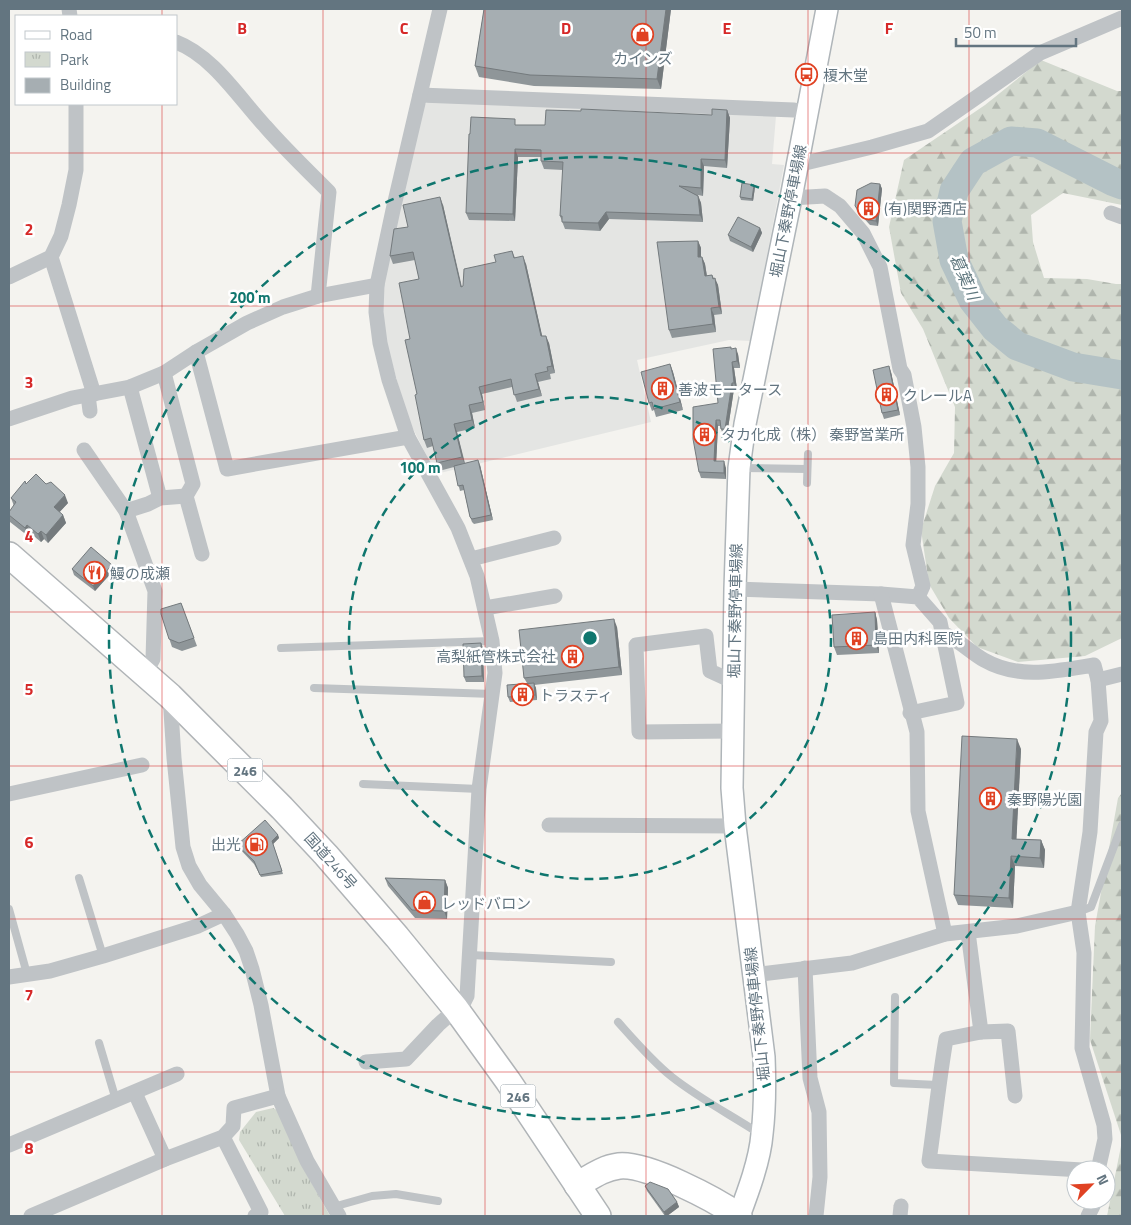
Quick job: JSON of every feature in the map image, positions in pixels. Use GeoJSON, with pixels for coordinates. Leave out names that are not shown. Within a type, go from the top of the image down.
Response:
{"type":"FeatureCollection","features":[{"type":"Feature","properties":{"kind":"highway","name":"国道246号"},"geometry":{"type":"LineString","coordinates":[[9,555],[170,696],[282,808],[326,855],[456,1009],[508,1081],[598,1216]]}},
{"type":"Feature","properties":{"kind":"highway"},"geometry":{"type":"LineString","coordinates":[[577,1185],[602,1170],[622,1165],[664,1177],[722,1204],[739,1216]]}},
{"type":"Feature","properties":{"kind":"main road","name":"堀山下秦野停車場線"},"geometry":{"type":"LineString","coordinates":[[739,1216],[749,1191],[762,1136],[765,1083],[764,1057],[735,826],[732,788],[739,468],[745,424],[808,113],[827,9]]}},
{"type":"Feature","properties":{"kind":"street"},"geometry":{"type":"LineString","coordinates":[[366,1062],[406,1059],[438,1025],[464,1002],[467,996],[471,955],[479,789],[495,673],[492,641],[478,576],[458,528],[408,437],[389,380],[380,343],[376,312],[378,285],[393,210],[420,95],[437,10]]}},
{"type":"Feature","properties":{"kind":"street"},"geometry":{"type":"LineString","coordinates":[[797,165],[928,131],[1040,53],[1122,18]]}},
{"type":"Feature","properties":{"kind":"street"},"geometry":{"type":"LineString","coordinates":[[178,43],[185,45],[207,62],[234,89],[264,125],[329,192],[318,296]]}},
{"type":"Feature","properties":{"kind":"street"},"geometry":{"type":"LineString","coordinates":[[420,95],[794,110],[808,113]]}},
{"type":"Feature","properties":{"kind":"street"},"geometry":{"type":"LineString","coordinates":[[9,277],[51,257],[61,236],[70,205],[76,170],[76,105]]}},
{"type":"Feature","properties":{"kind":"street"},"geometry":{"type":"LineString","coordinates":[[791,198],[824,196],[840,206],[863,233],[880,267],[900,370],[904,375],[914,427],[918,467],[918,504],[913,545],[923,586],[918,597]]}},
{"type":"Feature","properties":{"kind":"street"},"geometry":{"type":"LineString","coordinates":[[51,257],[91,394],[90,411]]}},
{"type":"Feature","properties":{"kind":"street"},"geometry":{"type":"LineString","coordinates":[[9,418],[91,394],[130,387],[164,373],[247,323],[284,307],[318,296],[378,285]]}},
{"type":"Feature","properties":{"kind":"street"},"geometry":{"type":"LineString","coordinates":[[196,352],[226,469],[408,437]]}},
{"type":"Feature","properties":{"kind":"street"},"geometry":{"type":"LineString","coordinates":[[164,373],[192,484],[186,496],[202,554]]}},
{"type":"Feature","properties":{"kind":"street"},"geometry":{"type":"LineString","coordinates":[[130,387],[160,498]]}},
{"type":"Feature","properties":{"kind":"street"},"geometry":{"type":"LineString","coordinates":[[84,450],[126,510],[155,591],[153,659],[145,673]]}},
{"type":"Feature","properties":{"kind":"street"},"geometry":{"type":"LineString","coordinates":[[126,510],[148,504],[160,498],[186,496]]}},
{"type":"Feature","properties":{"kind":"street"},"geometry":{"type":"LineString","coordinates":[[471,559],[554,538]]}},
{"type":"Feature","properties":{"kind":"street"},"geometry":{"type":"LineString","coordinates":[[735,589],[918,597],[940,622],[957,702],[910,713]]}},
{"type":"Feature","properties":{"kind":"street"},"geometry":{"type":"LineString","coordinates":[[881,594],[916,732],[918,811],[945,934]]}},
{"type":"Feature","properties":{"kind":"street"},"geometry":{"type":"LineString","coordinates":[[485,608],[556,596]]}},
{"type":"Feature","properties":{"kind":"street"},"geometry":{"type":"LineString","coordinates":[[942,633],[953,637],[971,652],[994,665],[1019,672],[1044,673],[1094,665],[1098,680],[1101,721],[1096,732],[1090,832],[1078,912],[1084,953],[1082,1048],[1104,1125],[1105,1139],[1100,1160]]}},
{"type":"Feature","properties":{"kind":"street"},"geometry":{"type":"LineString","coordinates":[[733,731],[639,732],[636,644],[706,636],[710,671],[734,682]]}},
{"type":"Feature","properties":{"kind":"street"},"geometry":{"type":"LineString","coordinates":[[1098,680],[1122,674]]}},
{"type":"Feature","properties":{"kind":"street"},"geometry":{"type":"LineString","coordinates":[[170,696],[183,847],[189,866],[200,885],[224,914],[237,934],[252,968],[262,1005],[278,1096],[307,1161],[336,1212]]}},
{"type":"Feature","properties":{"kind":"street"},"geometry":{"type":"LineString","coordinates":[[9,794],[142,765]]}},
{"type":"Feature","properties":{"kind":"street"},"geometry":{"type":"LineString","coordinates":[[549,824],[735,826]]}},
{"type":"Feature","properties":{"kind":"street"},"geometry":{"type":"LineString","coordinates":[[753,975],[852,963],[945,934],[1016,926],[1078,912]]}},
{"type":"Feature","properties":{"kind":"street"},"geometry":{"type":"LineString","coordinates":[[9,977],[50,971],[103,956],[198,926],[224,914]]}},
{"type":"Feature","properties":{"kind":"street"},"geometry":{"type":"LineString","coordinates":[[968,932],[981,1032]]}},
{"type":"Feature","properties":{"kind":"street"},"geometry":{"type":"LineString","coordinates":[[805,968],[810,1078],[819,1112],[820,1177],[816,1216]]}},
{"type":"Feature","properties":{"kind":"street"},"geometry":{"type":"LineString","coordinates":[[1015,1096],[1008,1031],[981,1032],[946,1039],[938,1085],[939,1097],[929,1161],[1066,1169]]}},
{"type":"Feature","properties":{"kind":"street"},"geometry":{"type":"LineString","coordinates":[[9,1146],[177,1074]]}},
{"type":"Feature","properties":{"kind":"street"},"geometry":{"type":"LineString","coordinates":[[135,1092],[165,1159]]}},
{"type":"Feature","properties":{"kind":"street"},"geometry":{"type":"LineString","coordinates":[[31,1216],[165,1159],[223,1137],[233,1126],[234,1108],[278,1096]]}},
{"type":"Feature","properties":{"kind":"street"},"geometry":{"type":"LineString","coordinates":[[223,1137],[261,1212],[255,1216]]}},
{"type":"Feature","properties":{"kind":"lane"},"geometry":{"type":"LineString","coordinates":[[807,483],[808,454]]}},
{"type":"Feature","properties":{"kind":"lane"},"geometry":{"type":"LineString","coordinates":[[739,468],[807,469]]}},
{"type":"Feature","properties":{"kind":"lane"},"geometry":{"type":"LineString","coordinates":[[281,648],[492,641]]}},
{"type":"Feature","properties":{"kind":"lane"},"geometry":{"type":"LineString","coordinates":[[314,688],[493,694]]}},
{"type":"Feature","properties":{"kind":"lane"},"geometry":{"type":"LineString","coordinates":[[363,784],[479,789]]}},
{"type":"Feature","properties":{"kind":"lane"},"geometry":{"type":"LineString","coordinates":[[1078,912],[1091,907],[1122,825]]}},
{"type":"Feature","properties":{"kind":"lane"},"geometry":{"type":"LineString","coordinates":[[79,878],[103,956]]}},
{"type":"Feature","properties":{"kind":"lane"},"geometry":{"type":"LineString","coordinates":[[9,909],[27,974]]}},
{"type":"Feature","properties":{"kind":"lane"},"geometry":{"type":"LineString","coordinates":[[471,955],[611,962]]}},
{"type":"Feature","properties":{"kind":"lane"},"geometry":{"type":"LineString","coordinates":[[895,997],[894,1083],[938,1085]]}},
{"type":"Feature","properties":{"kind":"lane"},"geometry":{"type":"LineString","coordinates":[[618,1022],[651,1059],[670,1076],[694,1094],[762,1136]]}},
{"type":"Feature","properties":{"kind":"lane"},"geometry":{"type":"LineString","coordinates":[[99,1043],[116,1100]]}},
{"type":"Feature","properties":{"kind":"lane"},"geometry":{"type":"LineString","coordinates":[[336,1212],[372,1196],[396,1194],[438,1201]]}},
{"type":"Feature","properties":{"kind":"shaded area"},"geometry":{"type":"Polygon","coordinates":[[[429,101],[776,116],[772,164],[784,165],[751,341],[729,340],[637,360],[651,422],[436,474],[408,419],[382,328],[382,299],[390,240],[424,105],[429,101]]]}},
{"type":"Feature","properties":{"kind":"green space"},"geometry":{"type":"Polygon","coordinates":[[[1041,60],[1117,91],[1122,91],[1122,205],[1063,193],[1031,215],[1033,242],[1044,278],[1087,279],[1122,284],[1122,638],[1085,656],[1018,662],[977,647],[949,618],[929,584],[921,530],[935,486],[954,453],[955,407],[923,329],[901,293],[889,227],[904,160],[985,105],[1041,60]]]}},
{"type":"Feature","properties":{"kind":"green space"},"geometry":{"type":"Polygon","coordinates":[[[1122,793],[1122,1138],[1090,1040],[1095,926],[1118,798],[1122,793]]]}},
{"type":"Feature","properties":{"kind":"green space"},"geometry":{"type":"Polygon","coordinates":[[[273,1108],[279,1111],[301,1164],[330,1216],[285,1216],[239,1140],[240,1132],[256,1112],[273,1108]]]}},
{"type":"Feature","properties":{"kind":"green space"},"geometry":{"type":"Polygon","coordinates":[[[1122,1141],[1122,1216],[1107,1216],[1108,1210],[1116,1210],[1116,1171],[1122,1141]]]}},
{"type":"Feature","properties":{"kind":"building"},"geometry":{"type":"Polygon","coordinates":[[[484,9],[666,9],[657,79],[530,75],[475,66],[484,9]]]}},
{"type":"Feature","properties":{"kind":"building"},"geometry":{"type":"Polygon","coordinates":[[[581,109],[712,115],[712,109],[727,110],[725,160],[701,159],[701,188],[679,186],[698,196],[700,215],[606,212],[598,223],[562,222],[562,216],[560,216],[563,162],[541,161],[541,150],[515,149],[513,214],[466,213],[471,117],[515,119],[515,125],[545,125],[546,110],[581,111],[581,109]]]}},
{"type":"Feature","properties":{"kind":"building"},"geometry":{"type":"Polygon","coordinates":[[[742,183],[754,185],[752,199],[740,197],[742,183]]]}},
{"type":"Feature","properties":{"kind":"building","name":"(有)関野酒店"},"geometry":{"type":"Polygon","coordinates":[[[871,183],[880,184],[876,221],[868,220],[855,206],[857,190],[871,183]]]}},
{"type":"Feature","properties":{"kind":"building"},"geometry":{"type":"Polygon","coordinates":[[[440,197],[461,287],[463,286],[464,269],[496,262],[494,255],[512,251],[514,258],[523,256],[541,336],[546,336],[552,366],[547,367],[548,371],[535,374],[539,389],[514,395],[511,379],[479,387],[483,402],[469,405],[472,420],[454,424],[462,457],[437,463],[431,438],[424,440],[415,395],[417,394],[405,340],[410,339],[399,283],[419,279],[413,252],[390,256],[394,229],[408,227],[403,205],[440,197]]]}},
{"type":"Feature","properties":{"kind":"building"},"geometry":{"type":"Polygon","coordinates":[[[738,217],[760,228],[751,247],[728,235],[738,217]]]}},
{"type":"Feature","properties":{"kind":"building"},"geometry":{"type":"Polygon","coordinates":[[[698,241],[698,257],[702,257],[705,276],[712,275],[713,279],[715,278],[719,307],[711,308],[713,324],[669,330],[657,242],[698,241]]]}},
{"type":"Feature","properties":{"kind":"building"},"geometry":{"type":"Polygon","coordinates":[[[731,347],[731,349],[736,348],[737,361],[732,362],[734,383],[732,383],[725,429],[721,429],[720,420],[716,420],[714,461],[724,461],[724,473],[699,472],[693,439],[693,407],[718,403],[713,349],[731,347]]]}},
{"type":"Feature","properties":{"kind":"building","name":"善波モータース"},"geometry":{"type":"Polygon","coordinates":[[[670,364],[680,402],[654,409],[652,402],[649,403],[641,372],[670,364]]]}},
{"type":"Feature","properties":{"kind":"building","name":"クレールA"},"geometry":{"type":"Polygon","coordinates":[[[889,366],[898,410],[882,413],[873,370],[889,366]]]}},
{"type":"Feature","properties":{"kind":"building"},"geometry":{"type":"Polygon","coordinates":[[[478,460],[491,515],[472,519],[463,485],[458,486],[454,466],[478,460]]]}},
{"type":"Feature","properties":{"kind":"building"},"geometry":{"type":"Polygon","coordinates":[[[36,474],[46,484],[51,482],[65,495],[54,507],[63,515],[46,535],[41,531],[38,534],[27,525],[25,528],[9,515],[16,502],[11,498],[25,481],[26,484],[36,474]]]}},
{"type":"Feature","properties":{"kind":"building","name":"鰻の成瀬"},"geometry":{"type":"Polygon","coordinates":[[[91,547],[112,565],[93,586],[72,569],[91,547]]]}},
{"type":"Feature","properties":{"kind":"building"},"geometry":{"type":"Polygon","coordinates":[[[181,603],[194,638],[179,643],[169,639],[161,609],[181,603]]]}},
{"type":"Feature","properties":{"kind":"building","name":"島田内科医院"},"geometry":{"type":"Polygon","coordinates":[[[875,612],[876,645],[834,647],[832,615],[875,612]]]}},
{"type":"Feature","properties":{"kind":"building","name":"高梨紙管株式会社"},"geometry":{"type":"Polygon","coordinates":[[[614,619],[619,667],[524,678],[519,630],[614,619]]]}},
{"type":"Feature","properties":{"kind":"building"},"geometry":{"type":"Polygon","coordinates":[[[481,643],[482,676],[464,677],[463,644],[481,643]]]}},
{"type":"Feature","properties":{"kind":"building"},"geometry":{"type":"Polygon","coordinates":[[[534,683],[535,695],[508,697],[507,685],[534,683]]]}},
{"type":"Feature","properties":{"kind":"building","name":"秦野陽光園"},"geometry":{"type":"Polygon","coordinates":[[[962,736],[1017,739],[1012,839],[1041,840],[1040,858],[1011,856],[1009,898],[954,895],[962,736]]]}},
{"type":"Feature","properties":{"kind":"building"},"geometry":{"type":"Polygon","coordinates":[[[265,820],[278,835],[272,841],[282,871],[260,875],[254,861],[237,845],[265,820]]]}},
{"type":"Feature","properties":{"kind":"building","name":"レッドバロン"},"geometry":{"type":"Polygon","coordinates":[[[385,878],[445,880],[444,911],[412,910],[385,878]]]}},
{"type":"Feature","properties":{"kind":"building"},"geometry":{"type":"Polygon","coordinates":[[[650,1182],[668,1189],[677,1202],[664,1212],[645,1186],[650,1182]]]}},
{"type":"Feature","properties":{"kind":"waterway","name":"葛葉川"},"geometry":{"type":"LineString","coordinates":[[1122,185],[1037,143],[1011,141],[973,162],[954,191],[947,221],[954,260],[973,300],[995,328],[1017,346],[1073,367],[1122,375]]}},
{"type":"Feature","properties":{"kind":"place","name":"カインズ"},"geometry":{"type":"Point","coordinates":[643,35]}},
{"type":"Feature","properties":{"kind":"place","name":"榎木堂"},"geometry":{"type":"Point","coordinates":[807,75]}},
{"type":"Feature","properties":{"kind":"place","name":"(有)関野酒店"},"geometry":{"type":"Point","coordinates":[868,208]}},
{"type":"Feature","properties":{"kind":"place","name":"善波モータース"},"geometry":{"type":"Point","coordinates":[662,389]}},
{"type":"Feature","properties":{"kind":"place","name":"クレールA"},"geometry":{"type":"Point","coordinates":[887,395]}},
{"type":"Feature","properties":{"kind":"place","name":"タカ化成（株） 秦野営業所"},"geometry":{"type":"Point","coordinates":[705,434]}},
{"type":"Feature","properties":{"kind":"place","name":"鰻の成瀬"},"geometry":{"type":"Point","coordinates":[94,573]}},
{"type":"Feature","properties":{"kind":"place","name":"島田内科医院"},"geometry":{"type":"Point","coordinates":[857,638]}},
{"type":"Feature","properties":{"kind":"place","name":"高梨紙管株式会社"},"geometry":{"type":"Point","coordinates":[572,656]}},
{"type":"Feature","properties":{"kind":"place","name":"トラスティ"},"geometry":{"type":"Point","coordinates":[523,695]}},
{"type":"Feature","properties":{"kind":"place","name":"秦野陽光園"},"geometry":{"type":"Point","coordinates":[991,799]}},
{"type":"Feature","properties":{"kind":"place","name":"出光"},"geometry":{"type":"Point","coordinates":[257,844]}},
{"type":"Feature","properties":{"kind":"place","name":"レッドバロン"},"geometry":{"type":"Point","coordinates":[425,903]}}]}
